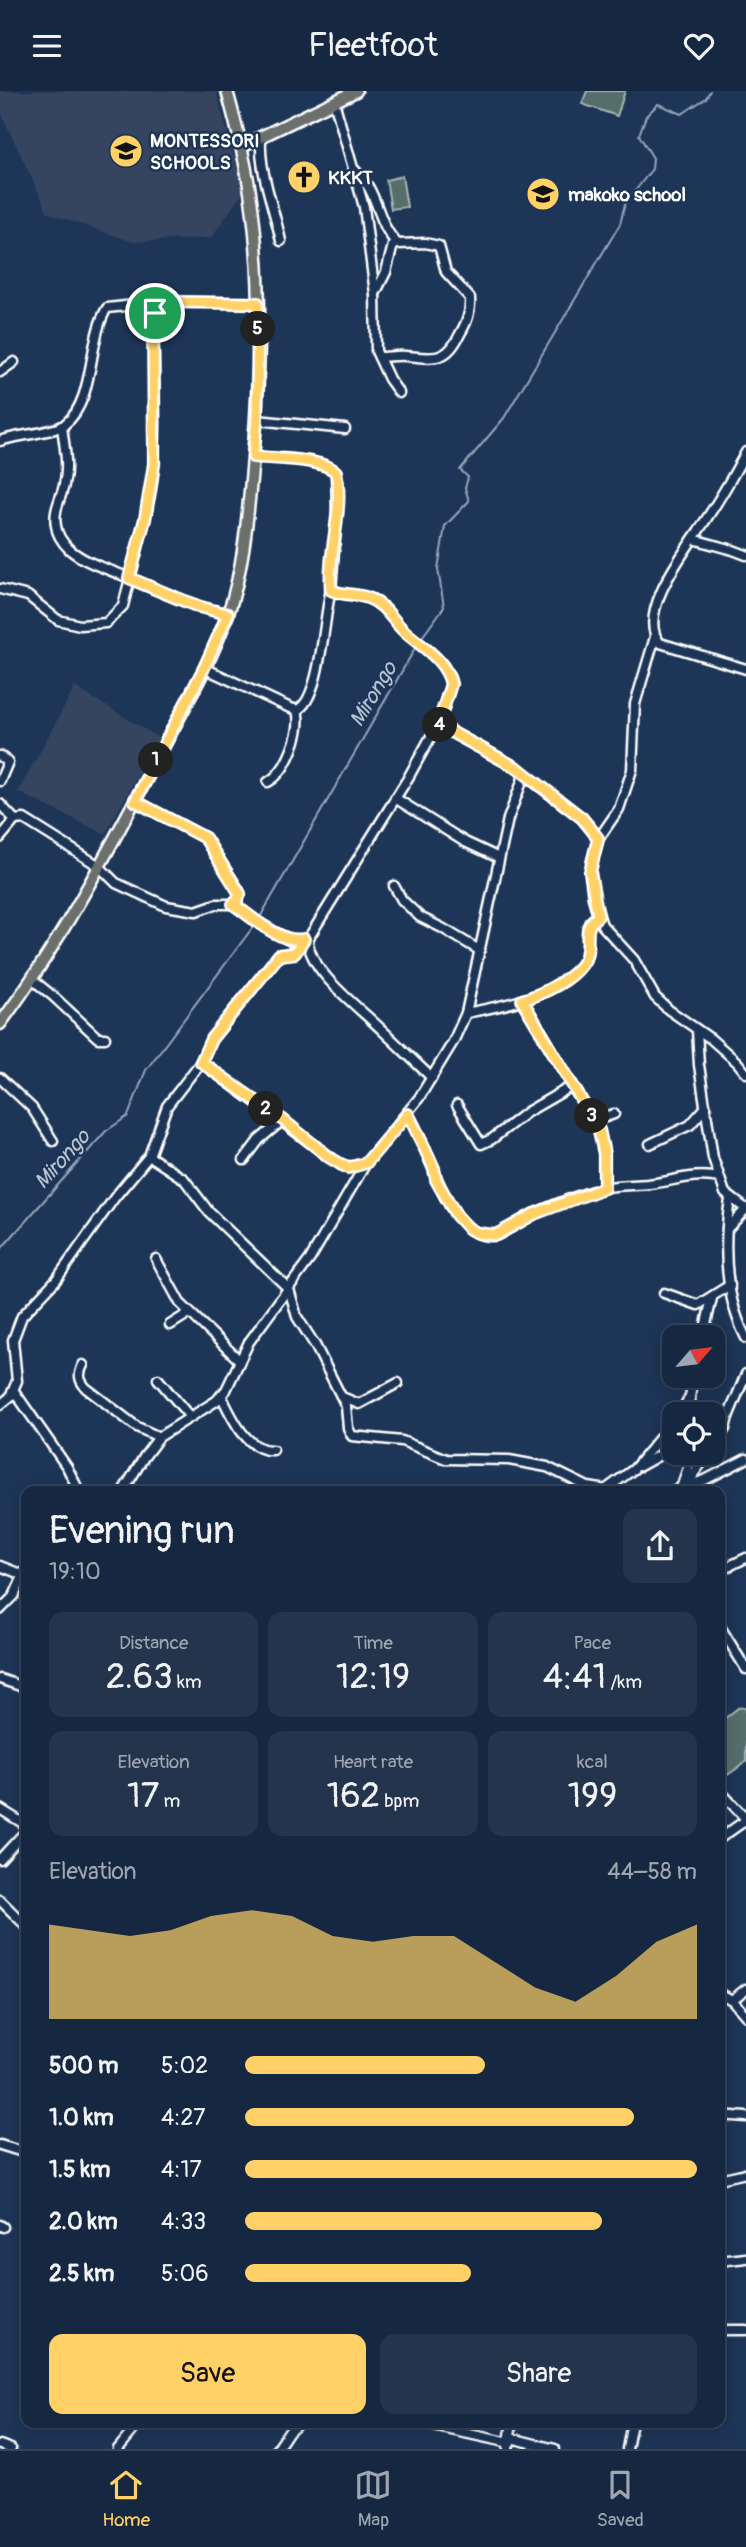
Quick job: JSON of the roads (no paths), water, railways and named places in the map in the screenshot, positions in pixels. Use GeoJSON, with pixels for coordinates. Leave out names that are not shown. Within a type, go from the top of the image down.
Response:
{"type":"FeatureCollection","features":[{"type":"Feature","properties":{"kind":"main road"},"geometry":{"type":"LineString","coordinates":[[0,1024],[33,980],[99,866],[204,668],[228,614],[243,544],[257,420],[258,303],[251,199],[242,146],[227,91]]}},
{"type":"Feature","properties":{"kind":"main road"},"geometry":{"type":"LineString","coordinates":[[242,146],[356,91]]}},
{"type":"Feature","properties":{"kind":"street"},"geometry":{"type":"LineString","coordinates":[[334,101],[364,207],[375,294],[376,351],[399,393]]}},
{"type":"Feature","properties":{"kind":"street"},"geometry":{"type":"LineString","coordinates":[[261,138],[264,173],[281,241]]}},
{"type":"Feature","properties":{"kind":"street"},"geometry":{"type":"LineString","coordinates":[[355,170],[370,190],[394,241],[398,244],[425,243],[439,246],[448,275],[468,293],[470,307],[469,316],[455,345],[439,358],[379,357]]}},
{"type":"Feature","properties":{"kind":"street"},"geometry":{"type":"LineString","coordinates":[[375,294],[386,272],[394,241]]}},
{"type":"Feature","properties":{"kind":"street"},"geometry":{"type":"LineString","coordinates":[[0,441],[62,426],[79,405],[105,310],[111,306],[162,302],[258,303]]}},
{"type":"Feature","properties":{"kind":"street"},"geometry":{"type":"LineString","coordinates":[[0,589],[28,596],[58,620],[80,625],[106,623],[120,612],[145,519],[154,464],[153,321],[162,302]]}},
{"type":"Feature","properties":{"kind":"street"},"geometry":{"type":"LineString","coordinates":[[0,372],[14,362]]}},
{"type":"Feature","properties":{"kind":"street"},"geometry":{"type":"LineString","coordinates":[[257,420],[345,429]]}},
{"type":"Feature","properties":{"kind":"street"},"geometry":{"type":"LineString","coordinates":[[62,426],[66,460],[64,484],[56,505],[55,525],[60,538],[69,549],[90,562],[199,607],[228,614]]}},
{"type":"Feature","properties":{"kind":"street"},"geometry":{"type":"LineString","coordinates":[[746,452],[661,592],[652,624],[655,637],[660,643],[746,669]]}},
{"type":"Feature","properties":{"kind":"street"},"geometry":{"type":"LineString","coordinates":[[253,457],[317,463],[336,472],[337,513],[331,590],[322,649],[307,703],[297,710]]}},
{"type":"Feature","properties":{"kind":"street"},"geometry":{"type":"LineString","coordinates":[[693,539],[746,555]]}},
{"type":"Feature","properties":{"kind":"street"},"geometry":{"type":"LineString","coordinates":[[0,1405],[14,1391],[18,1371],[13,1340],[22,1316],[56,1280],[115,1198],[149,1157],[163,1112],[201,1062],[211,1039],[279,955],[295,953],[306,939],[395,798],[439,722],[451,684],[443,666],[402,629],[380,604],[367,597],[340,594],[331,590]]}},
{"type":"Feature","properties":{"kind":"street"},"geometry":{"type":"LineString","coordinates":[[655,637],[635,704],[632,770],[619,809],[598,838],[590,872],[598,916],[608,933],[637,965],[655,997],[737,1062],[746,1073]]}},
{"type":"Feature","properties":{"kind":"street"},"geometry":{"type":"LineString","coordinates":[[204,668],[297,710]]}},
{"type":"Feature","properties":{"kind":"street"},"geometry":{"type":"LineString","coordinates":[[268,782],[284,767],[289,756],[298,726],[297,710]]}},
{"type":"Feature","properties":{"kind":"street"},"geometry":{"type":"LineString","coordinates":[[439,722],[446,730],[522,773],[582,818],[598,838]]}},
{"type":"Feature","properties":{"kind":"street"},"geometry":{"type":"LineString","coordinates":[[0,757],[7,760],[8,766],[0,781]]}},
{"type":"Feature","properties":{"kind":"street"},"geometry":{"type":"LineString","coordinates":[[126,1486],[159,1437],[221,1395],[262,1322],[310,1259],[366,1163],[408,1114],[453,1042],[466,1013],[508,819],[523,779],[522,773]]}},
{"type":"Feature","properties":{"kind":"street"},"geometry":{"type":"LineString","coordinates":[[395,798],[465,842],[499,858]]}},
{"type":"Feature","properties":{"kind":"street"},"geometry":{"type":"LineString","coordinates":[[135,801],[208,841],[240,894],[233,904]]}},
{"type":"Feature","properties":{"kind":"street"},"geometry":{"type":"LineString","coordinates":[[0,804],[15,820]]}},
{"type":"Feature","properties":{"kind":"street"},"geometry":{"type":"LineString","coordinates":[[0,838],[15,820],[24,819],[99,866],[116,883],[166,906],[188,911],[216,904],[233,904],[257,922],[291,941],[306,939]]}},
{"type":"Feature","properties":{"kind":"street"},"geometry":{"type":"LineString","coordinates":[[394,886],[402,900],[420,917],[479,950]]}},
{"type":"Feature","properties":{"kind":"street"},"geometry":{"type":"LineString","coordinates":[[466,1013],[522,1000],[567,979],[586,955],[588,927],[598,916]]}},
{"type":"Feature","properties":{"kind":"street"},"geometry":{"type":"LineString","coordinates":[[306,939],[324,974],[341,994],[432,1078]]}},
{"type":"Feature","properties":{"kind":"street"},"geometry":{"type":"LineString","coordinates":[[33,980],[98,1038],[105,1038]]}},
{"type":"Feature","properties":{"kind":"street"},"geometry":{"type":"LineString","coordinates":[[522,1000],[602,1139],[604,1188]]}},
{"type":"Feature","properties":{"kind":"street"},"geometry":{"type":"LineString","coordinates":[[697,1030],[711,1151],[722,1188],[730,1199],[746,1209],[727,1229]]}},
{"type":"Feature","properties":{"kind":"street"},"geometry":{"type":"LineString","coordinates":[[201,1062],[341,1165],[353,1167],[366,1163]]}},
{"type":"Feature","properties":{"kind":"street"},"geometry":{"type":"LineString","coordinates":[[0,1078],[32,1108],[53,1140]]}},
{"type":"Feature","properties":{"kind":"street"},"geometry":{"type":"LineString","coordinates":[[457,1105],[481,1144],[492,1139],[527,1112],[572,1086]]}},
{"type":"Feature","properties":{"kind":"street"},"geometry":{"type":"LineString","coordinates":[[650,1144],[690,1125],[706,1107]]}},
{"type":"Feature","properties":{"kind":"street"},"geometry":{"type":"LineString","coordinates":[[408,1114],[434,1168],[436,1180],[456,1215],[477,1233],[496,1235],[534,1214],[604,1188],[653,1184],[690,1176],[719,1178]]}},
{"type":"Feature","properties":{"kind":"street"},"geometry":{"type":"LineString","coordinates":[[594,1121],[614,1114]]}},
{"type":"Feature","properties":{"kind":"street"},"geometry":{"type":"LineString","coordinates":[[244,1160],[259,1140],[283,1120]]}},
{"type":"Feature","properties":{"kind":"street"},"geometry":{"type":"LineString","coordinates":[[149,1157],[184,1179],[209,1212],[289,1289],[297,1317],[316,1345],[342,1397],[348,1412],[348,1428],[355,1437],[402,1441],[452,1460],[509,1460],[547,1467],[577,1486]]}},
{"type":"Feature","properties":{"kind":"street"},"geometry":{"type":"LineString","coordinates":[[730,1199],[725,1261],[739,1322],[746,1338]]}},
{"type":"Feature","properties":{"kind":"street"},"geometry":{"type":"LineString","coordinates":[[156,1259],[174,1296],[239,1360]]}},
{"type":"Feature","properties":{"kind":"street"},"geometry":{"type":"LineString","coordinates":[[664,1293],[698,1305],[730,1286]]}},
{"type":"Feature","properties":{"kind":"street"},"geometry":{"type":"LineString","coordinates":[[706,1325],[712,1298]]}},
{"type":"Feature","properties":{"kind":"street"},"geometry":{"type":"LineString","coordinates":[[170,1325],[189,1313]]}},
{"type":"Feature","properties":{"kind":"street"},"geometry":{"type":"LineString","coordinates":[[83,1366],[79,1373],[86,1388],[137,1427],[159,1437]]}},
{"type":"Feature","properties":{"kind":"street"},"geometry":{"type":"LineString","coordinates":[[725,1426],[746,1374]]}},
{"type":"Feature","properties":{"kind":"street"},"geometry":{"type":"LineString","coordinates":[[158,1379],[190,1417]]}},
{"type":"Feature","properties":{"kind":"street"},"geometry":{"type":"LineString","coordinates":[[342,1397],[359,1404],[398,1383]]}},
{"type":"Feature","properties":{"kind":"street"},"geometry":{"type":"LineString","coordinates":[[690,1402],[692,1388]]}},
{"type":"Feature","properties":{"kind":"street"},"geometry":{"type":"LineString","coordinates":[[14,1391],[67,1467],[76,1486]]}},
{"type":"Feature","properties":{"kind":"street"},"geometry":{"type":"LineString","coordinates":[[221,1395],[246,1437],[261,1449],[274,1450]]}},
{"type":"Feature","properties":{"kind":"street"},"geometry":{"type":"LineString","coordinates":[[687,1402],[690,1397]]}},
{"type":"Feature","properties":{"kind":"street"},"geometry":{"type":"LineString","coordinates":[[634,1469],[662,1435]]}},
{"type":"Feature","properties":{"kind":"street"},"geometry":{"type":"LineString","coordinates":[[611,1486],[662,1454]]}},
{"type":"Feature","properties":{"kind":"street"},"geometry":{"type":"LineString","coordinates":[[687,1486],[746,1459]]}},
{"type":"Feature","properties":{"kind":"street"},"geometry":{"type":"LineString","coordinates":[[681,1486],[689,1465]]}},
{"type":"Feature","properties":{"kind":"street"},"geometry":{"type":"LineString","coordinates":[[683,1486],[700,1465]]}},
{"type":"Feature","properties":{"kind":"street"},"geometry":{"type":"LineString","coordinates":[[725,1568],[746,1558]]}},
{"type":"Feature","properties":{"kind":"street"},"geometry":{"type":"LineString","coordinates":[[0,1566],[21,1571]]}},
{"type":"Feature","properties":{"kind":"street"},"geometry":{"type":"LineString","coordinates":[[0,1610],[13,1596],[21,1579]]}},
{"type":"Feature","properties":{"kind":"street"},"geometry":{"type":"LineString","coordinates":[[725,1635],[746,1669]]}},
{"type":"Feature","properties":{"kind":"street"},"geometry":{"type":"LineString","coordinates":[[0,1679],[21,1686]]}},
{"type":"Feature","properties":{"kind":"street"},"geometry":{"type":"LineString","coordinates":[[725,1796],[746,1819],[725,1835]]}},
{"type":"Feature","properties":{"kind":"street"},"geometry":{"type":"LineString","coordinates":[[0,1809],[21,1822]]}},
{"type":"Feature","properties":{"kind":"street"},"geometry":{"type":"LineString","coordinates":[[0,1859],[21,1836]]}},
{"type":"Feature","properties":{"kind":"street"},"geometry":{"type":"LineString","coordinates":[[0,1900],[21,1921]]}},
{"type":"Feature","properties":{"kind":"street"},"geometry":{"type":"LineString","coordinates":[[732,2000],[746,1989]]}},
{"type":"Feature","properties":{"kind":"street"},"geometry":{"type":"LineString","coordinates":[[725,1996],[732,2000],[746,2017]]}},
{"type":"Feature","properties":{"kind":"street"},"geometry":{"type":"LineString","coordinates":[[725,2115],[746,2117]]}},
{"type":"Feature","properties":{"kind":"street"},"geometry":{"type":"LineString","coordinates":[[0,2145],[21,2151]]}},
{"type":"Feature","properties":{"kind":"street"},"geometry":{"type":"LineString","coordinates":[[725,2177],[746,2172]]}},
{"type":"Feature","properties":{"kind":"street"},"geometry":{"type":"LineString","coordinates":[[725,2260],[746,2257]]}},
{"type":"Feature","properties":{"kind":"street"},"geometry":{"type":"LineString","coordinates":[[725,2330],[746,2330]]}},
{"type":"Feature","properties":{"kind":"street"},"geometry":{"type":"LineString","coordinates":[[118,2449],[135,2428]]}},
{"type":"Feature","properties":{"kind":"street"},"geometry":{"type":"LineString","coordinates":[[277,2449],[292,2428]]}},
{"type":"Feature","properties":{"kind":"street"},"geometry":{"type":"LineString","coordinates":[[442,2428],[553,2449]]}},
{"type":"Feature","properties":{"kind":"street"},"geometry":{"type":"LineString","coordinates":[[626,2449],[631,2428]]}},
{"type":"Feature","properties":{"kind":"street"},"geometry":{"type":"LineString","coordinates":[[0,2445],[10,2449]]}},
{"type":"Feature","properties":{"kind":"waterway","name":"Mirongo"},"geometry":{"type":"LineString","coordinates":[[420,640],[444,607],[438,569],[445,526],[469,501],[465,488],[468,477],[460,470],[504,418],[620,224],[625,204],[652,169],[653,158],[639,135],[646,116],[658,104],[682,114],[706,98],[710,91]]}},
{"type":"Feature","properties":{"kind":"waterway","name":"Mirongo"},"geometry":{"type":"LineString","coordinates":[[259,919],[417,645]]}},
{"type":"Feature","properties":{"kind":"waterway","name":"Mirongo"},"geometry":{"type":"LineString","coordinates":[[0,1250],[106,1131],[128,1116],[146,1070],[256,923]]}},
{"type":"Feature","properties":{"kind":"place","name":"MONTESSORI SCHOOLS"},"geometry":{"type":"Point","coordinates":[126,151]}},
{"type":"Feature","properties":{"kind":"place","name":"KKKT"},"geometry":{"type":"Point","coordinates":[304,177]}},
{"type":"Feature","properties":{"kind":"place","name":"makoko school"},"geometry":{"type":"Point","coordinates":[543,194]}}]}
